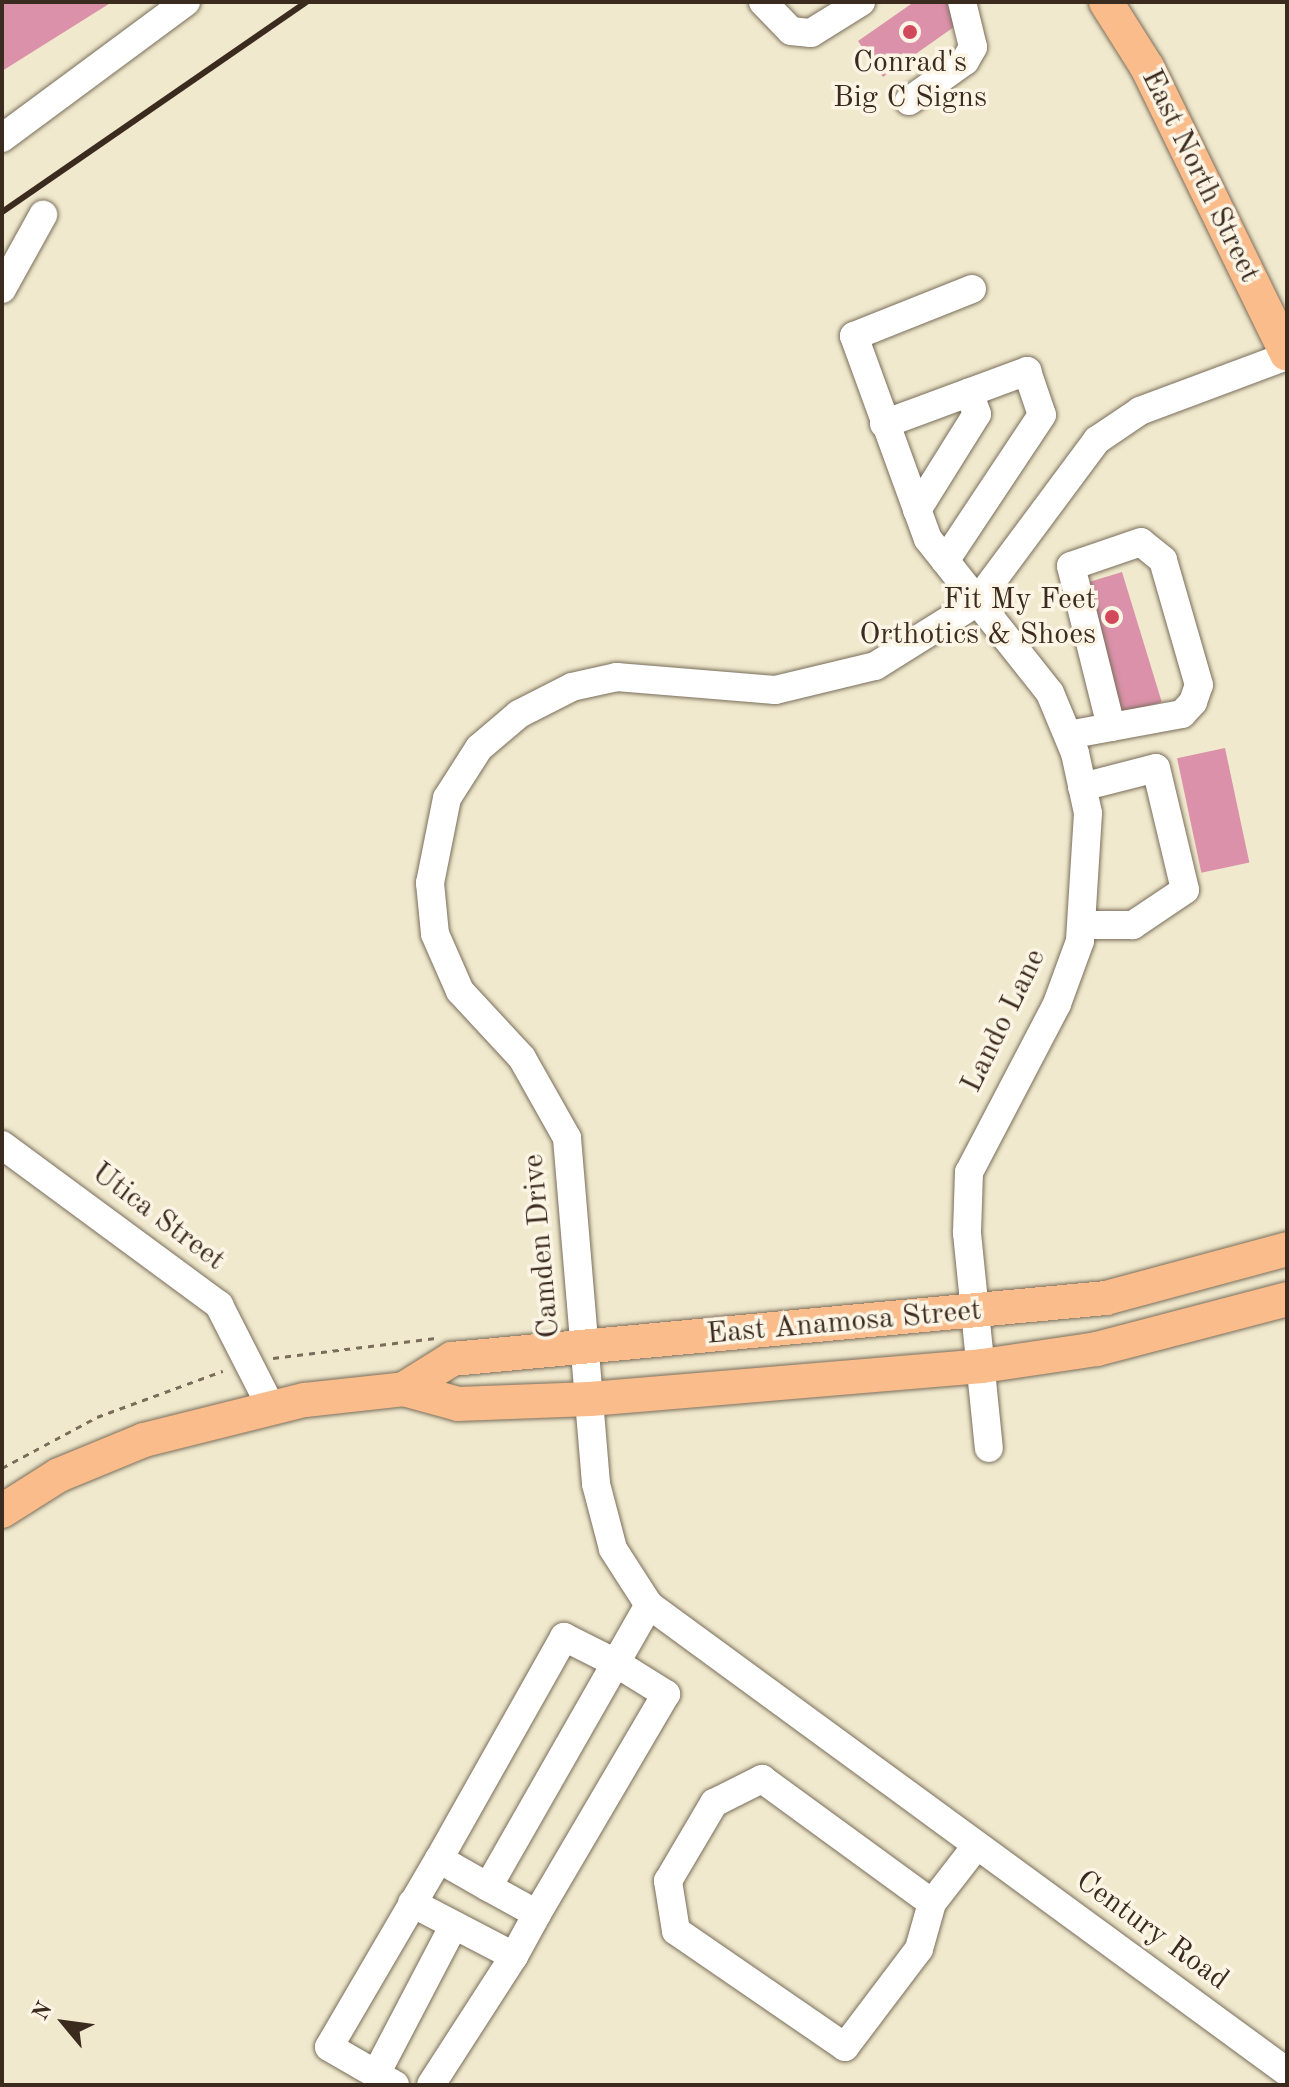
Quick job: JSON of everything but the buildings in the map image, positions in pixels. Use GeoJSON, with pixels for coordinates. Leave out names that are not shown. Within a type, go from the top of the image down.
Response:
{"type":"FeatureCollection","features":[{"type":"Feature","properties":{"kind":"main road","name":"East North Street"},"geometry":{"type":"LineString","coordinates":[[1106,2],[1147,67],[1287,355]]}},
{"type":"Feature","properties":{"kind":"main road","name":"East Anamosa Street"},"geometry":{"type":"LineString","coordinates":[[404,1389],[452,1359],[1106,1298],[1287,1249]]}},
{"type":"Feature","properties":{"kind":"main road","name":"East Anamosa Street"},"geometry":{"type":"LineString","coordinates":[[2,1511],[59,1475],[144,1440],[271,1407],[404,1389],[458,1404],[590,1399],[982,1366],[1097,1349],[1287,1299]]}},
{"type":"Feature","properties":{"kind":"street"},"geometry":{"type":"LineString","coordinates":[[2,138],[186,2]]}},
{"type":"Feature","properties":{"kind":"street"},"geometry":{"type":"LineString","coordinates":[[763,2],[791,31],[811,33],[861,2]]}},
{"type":"Feature","properties":{"kind":"street"},"geometry":{"type":"LineString","coordinates":[[909,101],[969,54],[974,30],[962,2]]}},
{"type":"Feature","properties":{"kind":"street"},"geometry":{"type":"LineString","coordinates":[[2,289],[43,215]]}},
{"type":"Feature","properties":{"kind":"street","name":"Lando Lane"},"geometry":{"type":"LineString","coordinates":[[972,289],[854,336],[917,510],[945,561],[1050,693],[1068,735],[1082,787],[1089,880],[1082,925],[1057,1004],[969,1172],[976,1312],[989,1448]]}},
{"type":"Feature","properties":{"kind":"street","name":"Camden Drive"},"geometry":{"type":"LineString","coordinates":[[977,1845],[649,1605],[613,1549],[596,1484],[567,1138],[522,1058],[460,991],[435,934],[431,854],[447,798],[496,730],[572,687],[617,677],[753,690],[828,681],[907,650],[976,603],[1097,440],[1140,411],[1287,355]]}},
{"type":"Feature","properties":{"kind":"street"},"geometry":{"type":"LineString","coordinates":[[884,424],[1027,371],[1042,415],[945,561]]}},
{"type":"Feature","properties":{"kind":"street"},"geometry":{"type":"LineString","coordinates":[[917,510],[977,414],[969,392]]}},
{"type":"Feature","properties":{"kind":"street"},"geometry":{"type":"LineString","coordinates":[[1068,735],[1182,714],[1199,685],[1163,560],[1141,542],[1071,566],[1111,727]]}},
{"type":"Feature","properties":{"kind":"street"},"geometry":{"type":"LineString","coordinates":[[1082,787],[1156,768],[1185,890],[1133,925],[1082,925]]}},
{"type":"Feature","properties":{"kind":"street","name":"Utica Street"},"geometry":{"type":"LineString","coordinates":[[2,1145],[219,1305],[271,1407]]}},
{"type":"Feature","properties":{"kind":"street"},"geometry":{"type":"LineString","coordinates":[[488,1887],[649,1605]]}},
{"type":"Feature","properties":{"kind":"street"},"geometry":{"type":"LineString","coordinates":[[431,2085],[514,1956],[666,1694],[616,1663],[564,1637],[329,2047],[386,2079],[454,1925]]}},
{"type":"Feature","properties":{"kind":"street"},"geometry":{"type":"LineString","coordinates":[[932,1903],[762,1779],[714,1803],[668,1881],[676,1931],[845,2047],[919,1949],[932,1903],[977,1845]]}},
{"type":"Feature","properties":{"kind":"street","name":"Century Road"},"geometry":{"type":"LineString","coordinates":[[977,1845],[1287,2072]]}},
{"type":"Feature","properties":{"kind":"street"},"geometry":{"type":"LineString","coordinates":[[439,1859],[537,1914]]}},
{"type":"Feature","properties":{"kind":"street"},"geometry":{"type":"LineString","coordinates":[[412,1903],[514,1956]]}},
{"type":"Feature","properties":{"kind":"path"},"geometry":{"type":"LineString","coordinates":[[265,1360],[447,1337]]}},
{"type":"Feature","properties":{"kind":"path"},"geometry":{"type":"LineString","coordinates":[[2,1468],[97,1417],[223,1371]]}},
{"type":"Feature","properties":{"kind":"railway"},"geometry":{"type":"LineString","coordinates":[[2,212],[306,2]]}},
{"type":"Feature","properties":{"kind":"place","name":"Conrad's Big C Signs"},"geometry":{"type":"Point","coordinates":[910,32]}},
{"type":"Feature","properties":{"kind":"place","name":"Fit My Feet Orthotics & Shoes"},"geometry":{"type":"Point","coordinates":[1112,617]}}]}
